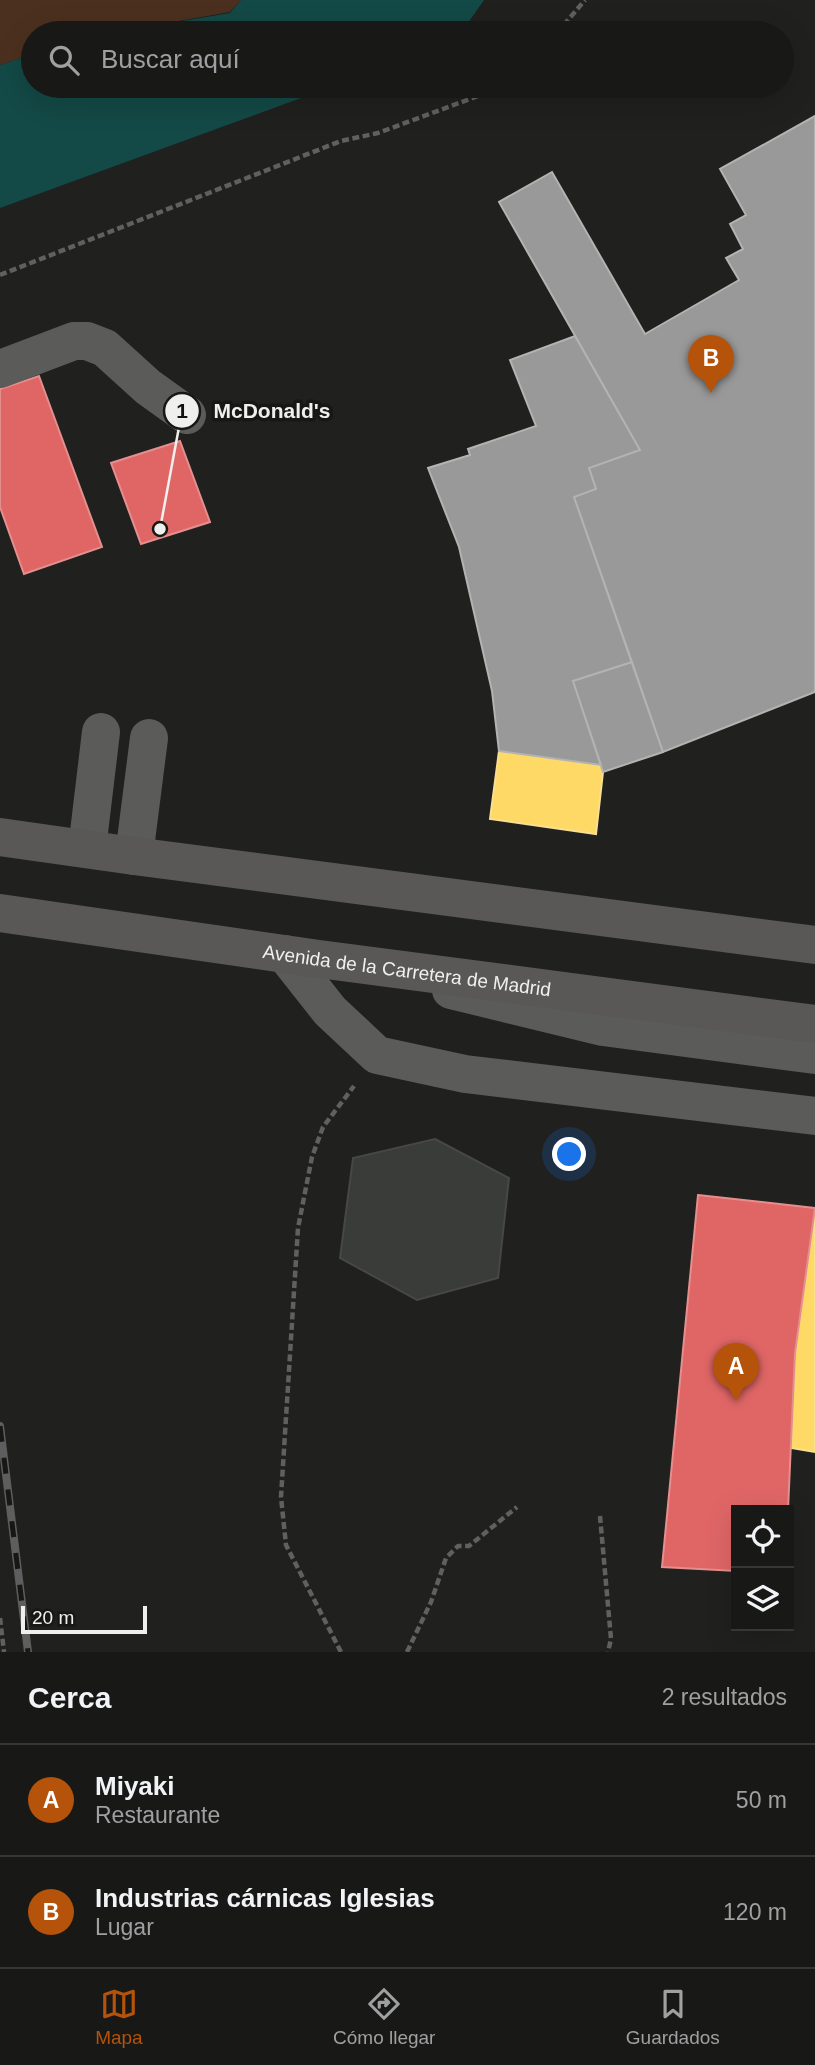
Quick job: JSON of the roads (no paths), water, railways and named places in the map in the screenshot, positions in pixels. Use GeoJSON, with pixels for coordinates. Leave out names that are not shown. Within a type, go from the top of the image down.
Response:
{"type":"FeatureCollection","features":[{"type":"Feature","properties":{"kind":"highway"},"geometry":{"type":"LineString","coordinates":[[0,837],[815,945]]}},
{"type":"Feature","properties":{"kind":"highway","name":"Avenida de la Carretera de Madrid"},"geometry":{"type":"LineString","coordinates":[[0,913],[302,957],[815,1024]]}},
{"type":"Feature","properties":{"kind":"lane"},"geometry":{"type":"LineString","coordinates":[[0,369],[74,341],[88,341],[105,348],[148,387],[187,415]]}},
{"type":"Feature","properties":{"kind":"lane"},"geometry":{"type":"LineString","coordinates":[[87,849],[101,732]]}},
{"type":"Feature","properties":{"kind":"lane"},"geometry":{"type":"LineString","coordinates":[[134,856],[149,738]]}},
{"type":"Feature","properties":{"kind":"lane"},"geometry":{"type":"LineString","coordinates":[[302,957],[330,1011],[377,1055],[465,1074],[815,1116]]}},
{"type":"Feature","properties":{"kind":"lane"},"geometry":{"type":"LineString","coordinates":[[302,957],[603,1027],[815,1055]]}},
{"type":"Feature","properties":{"kind":"water"},"geometry":{"type":"Polygon","coordinates":[[[241,0],[484,0],[469,21],[182,21],[230,13],[241,0]]]}},
{"type":"Feature","properties":{"kind":"water"},"geometry":{"type":"Polygon","coordinates":[[[21,58],[21,98],[301,98],[0,208],[0,65],[21,58]]]}},
{"type":"Feature","properties":{"kind":"railway"},"geometry":{"type":"LineString","coordinates":[[0,1426],[28,1652]]}},
{"type":"Feature","properties":{"kind":"place","name":"Industrias cárnicas Iglesias"},"geometry":{"type":"Point","coordinates":[711,393]}},
{"type":"Feature","properties":{"kind":"place","name":"McDonald's"},"geometry":{"type":"Point","coordinates":[160,529]}},
{"type":"Feature","properties":{"kind":"place","name":"Miyaki"},"geometry":{"type":"Point","coordinates":[736,1401]}}]}
